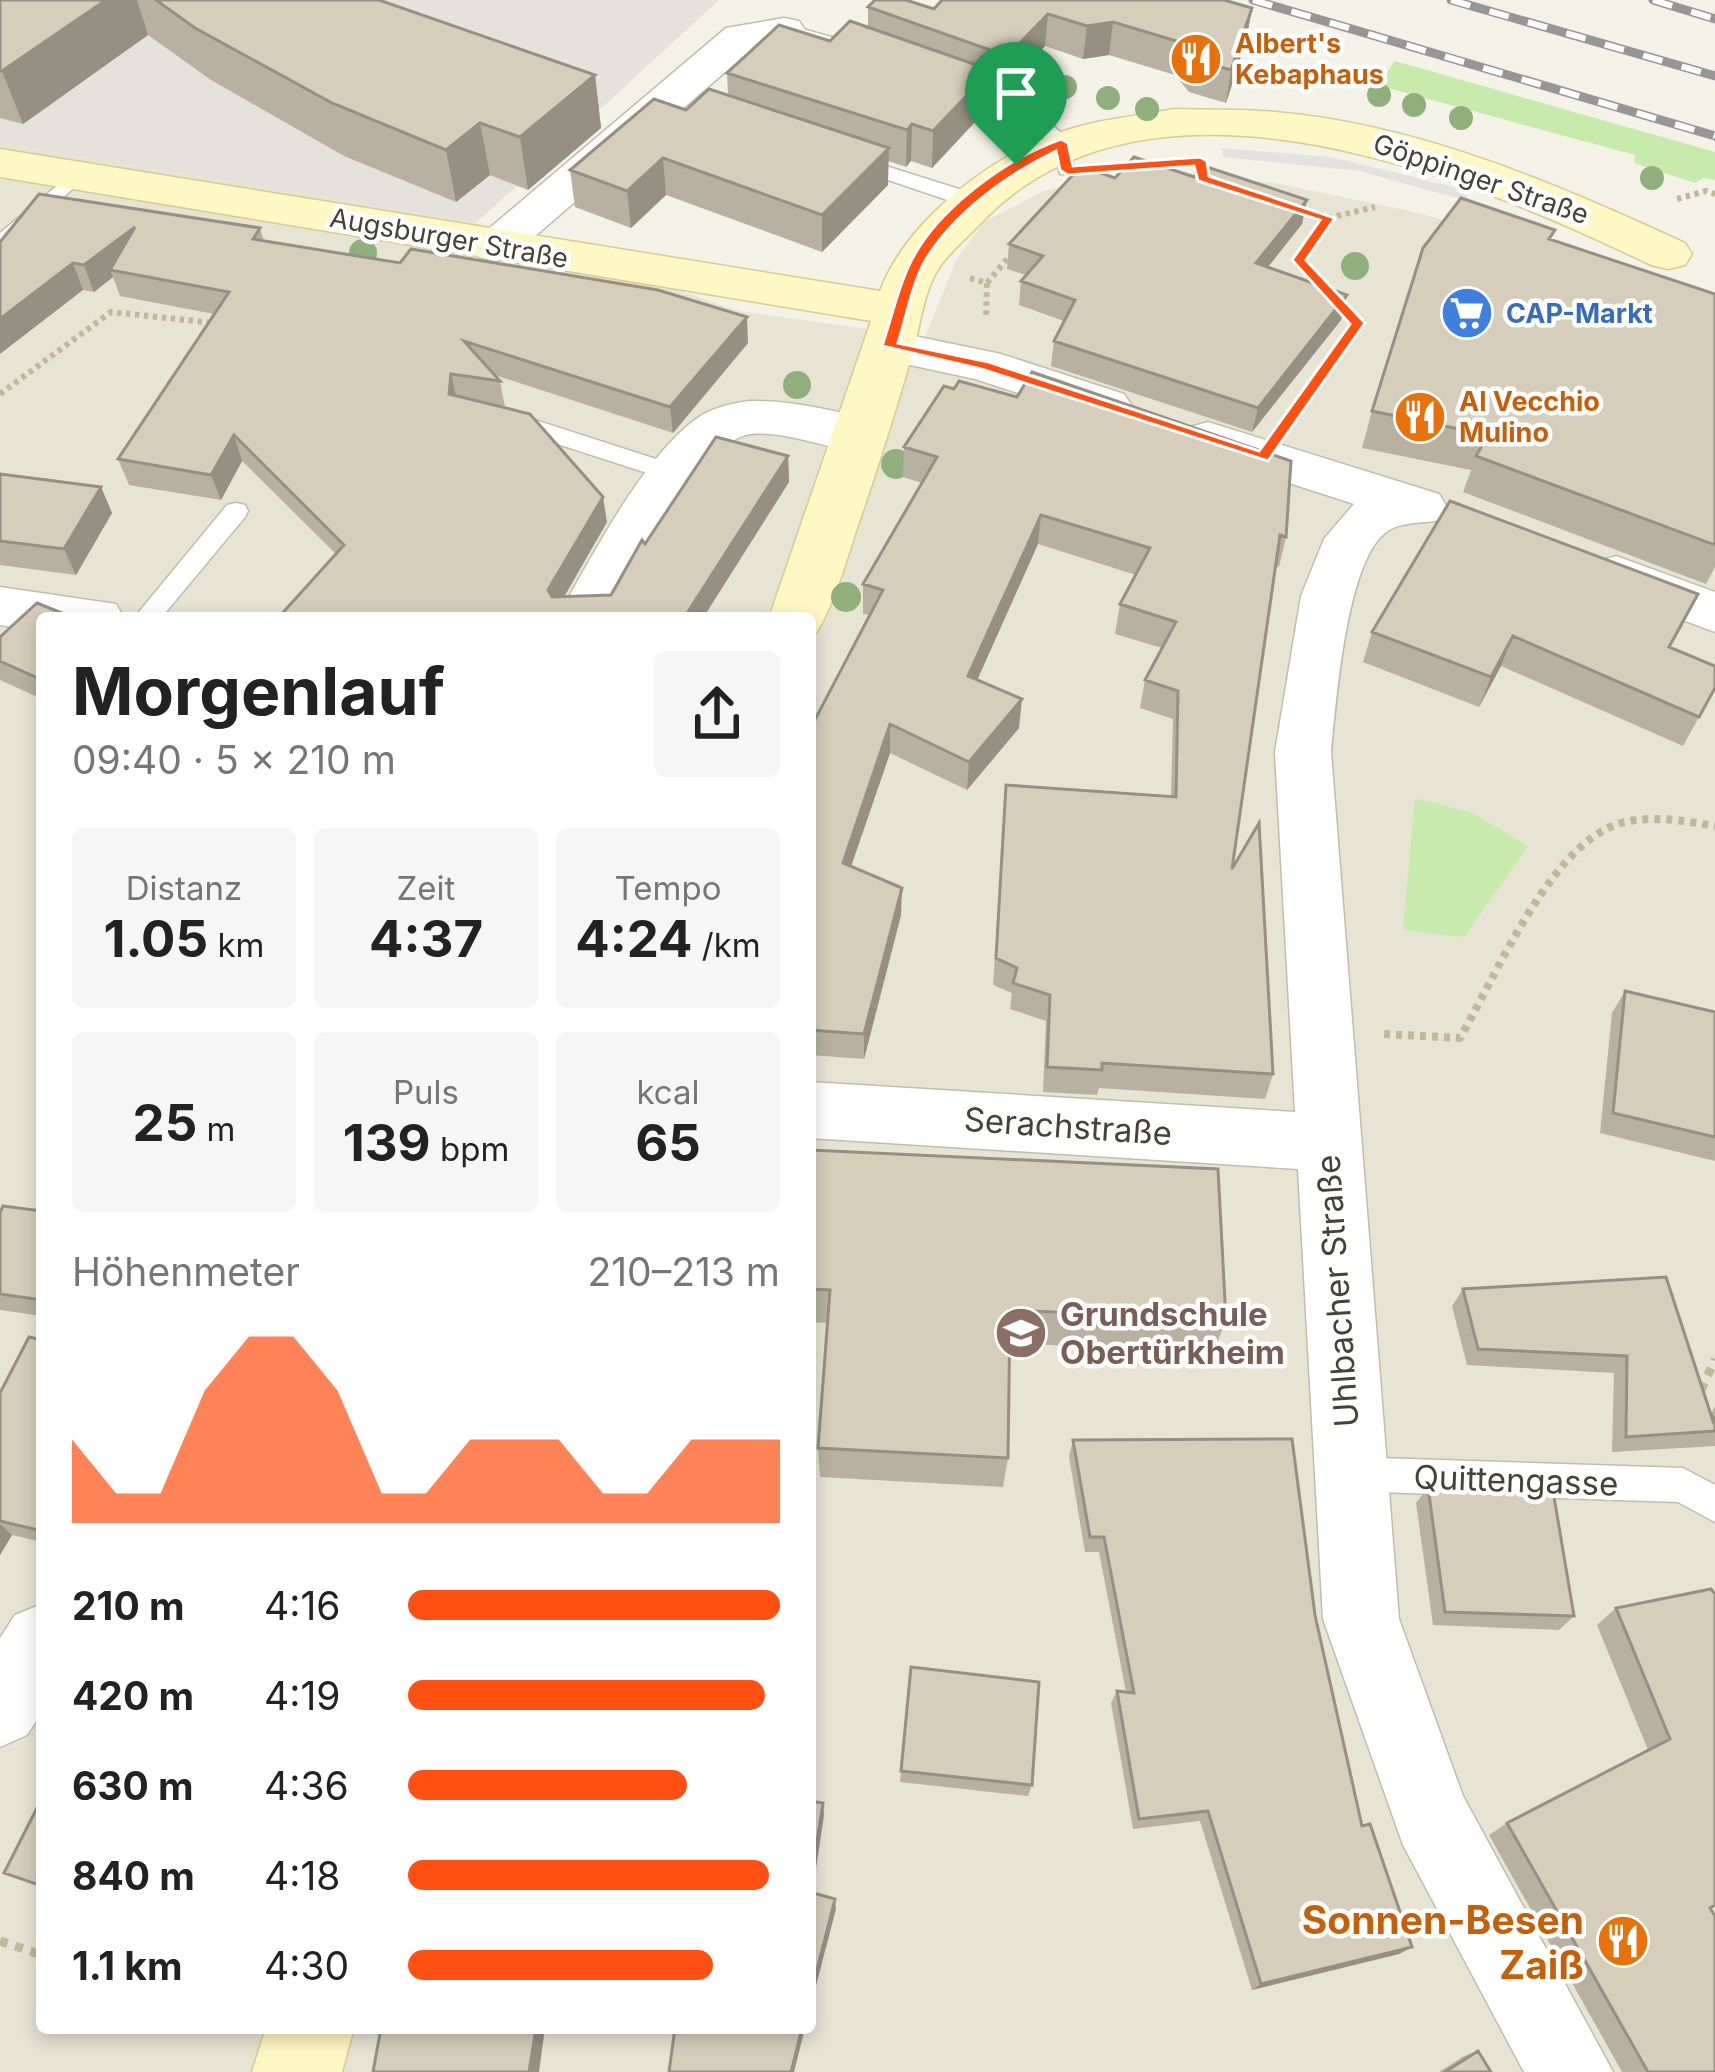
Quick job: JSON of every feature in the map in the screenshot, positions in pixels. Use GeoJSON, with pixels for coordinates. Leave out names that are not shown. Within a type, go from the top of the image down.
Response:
{"type":"FeatureCollection","features":[{"type":"Feature","properties":{"kind":"street"},"geometry":{"type":"LineString","coordinates":[[495,247],[675,103],[741,37],[784,30]]}},
{"type":"Feature","properties":{"kind":"street","name":"Göppinger Straße"},"geometry":{"type":"LineString","coordinates":[[798,612],[917,262],[961,209],[1024,184],[1064,157],[1197,122],[1339,134],[1414,151],[1556,200],[1667,254],[1715,271]]}},
{"type":"Feature","properties":{"kind":"street","name":"Göppinger Straße"},"geometry":{"type":"LineString","coordinates":[[1064,157],[1200,161],[1352,175],[1550,229],[1667,254]]}},
{"type":"Feature","properties":{"kind":"street","name":"Augsburger Straße"},"geometry":{"type":"LineString","coordinates":[[0,163],[495,247],[894,328],[984,365],[1434,511]]}},
{"type":"Feature","properties":{"kind":"street"},"geometry":{"type":"LineString","coordinates":[[588,612],[698,441],[730,420],[767,418],[862,434]]}},
{"type":"Feature","properties":{"kind":"street","name":"Uhlbacher Straße"},"geometry":{"type":"LineString","coordinates":[[1434,511],[1367,518],[1348,542],[1311,653],[1303,752],[1348,1474],[1361,1619],[1431,1817],[1570,2072]]}},
{"type":"Feature","properties":{"kind":"street"},"geometry":{"type":"LineString","coordinates":[[1566,556],[1715,613]]}},
{"type":"Feature","properties":{"kind":"street"},"geometry":{"type":"LineString","coordinates":[[0,606],[48,612]]}},
{"type":"Feature","properties":{"kind":"street","name":"Serachstraße"},"geometry":{"type":"LineString","coordinates":[[816,1110],[1327,1142]]}},
{"type":"Feature","properties":{"kind":"street"},"geometry":{"type":"LineString","coordinates":[[0,1708],[36,1651]]}},
{"type":"Feature","properties":{"kind":"street"},"geometry":{"type":"LineString","coordinates":[[297,2072],[308,2034]]}},
{"type":"Feature","properties":{"kind":"lane"},"geometry":{"type":"LineString","coordinates":[[784,30],[889,60]]}},
{"type":"Feature","properties":{"kind":"lane"},"geometry":{"type":"LineString","coordinates":[[932,74],[1019,108],[1064,157]]}},
{"type":"Feature","properties":{"kind":"lane"},"geometry":{"type":"LineString","coordinates":[[837,157],[961,209]]}},
{"type":"Feature","properties":{"kind":"lane"},"geometry":{"type":"LineString","coordinates":[[0,245],[76,176]]}},
{"type":"Feature","properties":{"kind":"lane"},"geometry":{"type":"LineString","coordinates":[[487,415],[675,474]]}},
{"type":"Feature","properties":{"kind":"lane"},"geometry":{"type":"LineString","coordinates":[[153,612],[236,511]]}},
{"type":"Feature","properties":{"kind":"lane","name":"Quittengasse"},"geometry":{"type":"LineString","coordinates":[[1348,1474],[1684,1485]]}},
{"type":"Feature","properties":{"kind":"lane"},"geometry":{"type":"LineString","coordinates":[[1684,1485],[1715,1505]]}},
{"type":"Feature","properties":{"kind":"path"},"geometry":{"type":"LineString","coordinates":[[1200,161],[1202,178],[1328,218],[1375,207]]}},
{"type":"Feature","properties":{"kind":"path"},"geometry":{"type":"LineString","coordinates":[[1674,200],[1706,191],[1715,194]]}},
{"type":"Feature","properties":{"kind":"path"},"geometry":{"type":"LineString","coordinates":[[1263,457],[1358,323],[1299,260],[1328,218]]}},
{"type":"Feature","properties":{"kind":"path"},"geometry":{"type":"LineString","coordinates":[[917,262],[987,283],[984,365]]}},
{"type":"Feature","properties":{"kind":"path"},"geometry":{"type":"LineString","coordinates":[[0,394],[111,312],[226,325]]}},
{"type":"Feature","properties":{"kind":"path"},"geometry":{"type":"LineString","coordinates":[[1322,1030],[1460,1038],[1571,854],[1605,829],[1666,817],[1715,826]]}},
{"type":"Feature","properties":{"kind":"path"},"geometry":{"type":"LineString","coordinates":[[1684,1485],[1694,1458],[1702,1383],[1715,1359]]}},
{"type":"Feature","properties":{"kind":"path"},"geometry":{"type":"LineString","coordinates":[[0,1941],[36,1952]]}},
{"type":"Feature","properties":{"kind":"shaded area"},"geometry":{"type":"Polygon","coordinates":[[[0,0],[719,0],[476,223],[0,143],[0,0]]]}},
{"type":"Feature","properties":{"kind":"shaded area"},"geometry":{"type":"Polygon","coordinates":[[[0,143],[476,223],[739,311],[925,337],[956,261],[984,222],[1043,191],[1165,170],[1275,183],[1419,213],[1715,302],[1715,2072],[0,2072],[0,143]]]}},
{"type":"Feature","properties":{"kind":"shaded area"},"geometry":{"type":"Polygon","coordinates":[[[1222,148],[1331,157],[1470,191],[1464,200],[1359,171],[1223,157],[1222,148]]]}},
{"type":"Feature","properties":{"kind":"green space"},"geometry":{"type":"Polygon","coordinates":[[[1395,61],[1715,152],[1715,180],[1704,178],[1695,183],[1634,163],[1635,155],[1377,85],[1395,61]]]}},
{"type":"Feature","properties":{"kind":"green space"},"geometry":{"type":"Polygon","coordinates":[[[1415,798],[1473,813],[1528,846],[1464,937],[1403,930],[1415,798]]]}},
{"type":"Feature","properties":{"kind":"building"},"geometry":{"type":"Polygon","coordinates":[[[0,0],[106,0],[0,71],[0,0]]]}},
{"type":"Feature","properties":{"kind":"building"},"geometry":{"type":"Polygon","coordinates":[[[156,0],[379,0],[595,75],[520,137],[480,123],[446,150],[332,103],[195,28],[156,0]]]}},
{"type":"Feature","properties":{"kind":"building"},"geometry":{"type":"Polygon","coordinates":[[[875,0],[906,0],[934,9],[942,0],[1224,0],[1252,8],[1231,70],[1193,60],[1180,42],[1113,22],[1087,26],[1048,14],[1007,56],[868,7],[875,0]]]}},
{"type":"Feature","properties":{"kind":"building"},"geometry":{"type":"Polygon","coordinates":[[[850,21],[991,70],[933,131],[912,124],[907,130],[727,73],[779,25],[830,41],[850,21]]]}},
{"type":"Feature","properties":{"kind":"building"},"geometry":{"type":"Polygon","coordinates":[[[709,89],[889,148],[822,215],[663,158],[627,191],[570,170],[654,99],[686,110],[709,89]]]}},
{"type":"Feature","properties":{"kind":"building"},"geometry":{"type":"Polygon","coordinates":[[[1134,157],[1194,177],[1204,166],[1307,200],[1256,263],[1347,295],[1258,408],[1054,341],[1075,300],[1021,281],[1043,256],[1009,244],[1081,166],[1115,178],[1134,157]]]}},
{"type":"Feature","properties":{"kind":"building"},"geometry":{"type":"Polygon","coordinates":[[[39,194],[260,228],[253,239],[400,263],[411,249],[658,290],[747,317],[670,407],[464,341],[500,381],[451,374],[449,394],[530,414],[603,497],[548,590],[552,597],[611,595],[642,540],[645,544],[716,437],[788,456],[688,612],[283,612],[344,545],[234,435],[211,475],[118,459],[229,292],[110,270],[135,227],[84,265],[73,263],[0,319],[0,242],[39,194]]]}},
{"type":"Feature","properties":{"kind":"building"},"geometry":{"type":"Polygon","coordinates":[[[1461,198],[1555,230],[1549,239],[1715,294],[1715,545],[1476,456],[1488,435],[1372,411],[1423,248],[1461,198]]]}},
{"type":"Feature","properties":{"kind":"building"},"geometry":{"type":"Polygon","coordinates":[[[1032,372],[1291,461],[1286,537],[1280,535],[1232,869],[1259,823],[1273,1074],[1102,1063],[1102,1070],[1047,1067],[1050,995],[1013,983],[1017,968],[996,958],[1006,785],[1176,797],[1178,691],[1145,680],[1176,622],[1120,604],[1150,548],[1041,515],[968,676],[1022,699],[969,762],[890,724],[843,863],[902,888],[864,1034],[816,1030],[816,718],[883,590],[863,584],[937,457],[904,447],[944,386],[954,389],[959,381],[1017,397],[1032,372]]]}},
{"type":"Feature","properties":{"kind":"building"},"geometry":{"type":"Polygon","coordinates":[[[0,474],[101,487],[64,549],[0,541],[0,474]]]}},
{"type":"Feature","properties":{"kind":"building"},"geometry":{"type":"Polygon","coordinates":[[[1450,501],[1698,594],[1669,647],[1715,666],[1715,688],[1699,717],[1513,636],[1491,677],[1372,632],[1450,501]]]}},
{"type":"Feature","properties":{"kind":"building"},"geometry":{"type":"Polygon","coordinates":[[[37,603],[59,612],[36,612],[36,677],[0,661],[0,637],[37,603]]]}},
{"type":"Feature","properties":{"kind":"building"},"geometry":{"type":"Polygon","coordinates":[[[1625,991],[1715,1012],[1715,1137],[1613,1113],[1625,991]]]}},
{"type":"Feature","properties":{"kind":"building","name":"Grundschule Obertürkheim"},"geometry":{"type":"Polygon","coordinates":[[[816,1150],[1218,1169],[1226,1320],[1010,1310],[1008,1458],[818,1448],[830,1290],[816,1289],[816,1150]]]}},
{"type":"Feature","properties":{"kind":"building"},"geometry":{"type":"Polygon","coordinates":[[[3,1206],[36,1210],[36,1299],[0,1294],[3,1206]]]}},
{"type":"Feature","properties":{"kind":"building"},"geometry":{"type":"Polygon","coordinates":[[[1666,1277],[1713,1421],[1715,1418],[1715,1431],[1626,1437],[1627,1356],[1478,1349],[1463,1289],[1666,1277]]]}},
{"type":"Feature","properties":{"kind":"building"},"geometry":{"type":"Polygon","coordinates":[[[29,1337],[36,1339],[36,1530],[0,1521],[0,1393],[29,1337]]]}},
{"type":"Feature","properties":{"kind":"building"},"geometry":{"type":"Polygon","coordinates":[[[1292,1439],[1315,1615],[1362,1826],[1370,1824],[1412,1947],[1261,1984],[1208,1811],[1139,1819],[1117,1691],[1134,1693],[1104,1537],[1090,1537],[1073,1440],[1292,1439]]]}},
{"type":"Feature","properties":{"kind":"building"},"geometry":{"type":"Polygon","coordinates":[[[1428,1487],[1553,1491],[1574,1616],[1445,1612],[1428,1487]]]}},
{"type":"Feature","properties":{"kind":"building","name":"Sonnen-Besen Zaiß"},"geometry":{"type":"Polygon","coordinates":[[[1711,1589],[1715,1594],[1715,1905],[1710,1908],[1715,1916],[1715,2072],[1648,2072],[1507,1823],[1670,1739],[1616,1608],[1711,1589]]]}},
{"type":"Feature","properties":{"kind":"building"},"geometry":{"type":"Polygon","coordinates":[[[911,1667],[1039,1682],[1032,1785],[901,1771],[911,1667]]]}},
{"type":"Feature","properties":{"kind":"building"},"geometry":{"type":"Polygon","coordinates":[[[816,1802],[823,1803],[816,1848],[816,1802]]]}},
{"type":"Feature","properties":{"kind":"building"},"geometry":{"type":"Polygon","coordinates":[[[36,1810],[36,1884],[4,1873],[36,1810]]]}},
{"type":"Feature","properties":{"kind":"building"},"geometry":{"type":"Polygon","coordinates":[[[816,1894],[835,1899],[816,1973],[816,1894]]]}},
{"type":"Feature","properties":{"kind":"building"},"geometry":{"type":"Polygon","coordinates":[[[380,2034],[535,2034],[529,2072],[373,2072],[380,2034]]]}},
{"type":"Feature","properties":{"kind":"building"},"geometry":{"type":"Polygon","coordinates":[[[674,2034],[800,2034],[791,2072],[669,2072],[674,2034]]]}},
{"type":"Feature","properties":{"kind":"building"},"geometry":{"type":"Polygon","coordinates":[[[1478,2051],[1491,2072],[1445,2072],[1478,2051]]]}},
{"type":"Feature","properties":{"kind":"railway"},"geometry":{"type":"LineString","coordinates":[[1253,0],[1715,136]]}},
{"type":"Feature","properties":{"kind":"railway"},"geometry":{"type":"LineString","coordinates":[[1451,0],[1715,76]]}},
{"type":"Feature","properties":{"kind":"railway"},"geometry":{"type":"LineString","coordinates":[[1653,0],[1715,19]]}},
{"type":"Feature","properties":{"kind":"place","name":"Albert's Kebaphaus"},"geometry":{"type":"Point","coordinates":[1196,59]}},
{"type":"Feature","properties":{"kind":"place","name":"CAP-Markt"},"geometry":{"type":"Point","coordinates":[1467,313]}},
{"type":"Feature","properties":{"kind":"place","name":"Al Vecchio Mulino"},"geometry":{"type":"Point","coordinates":[1420,417]}},
{"type":"Feature","properties":{"kind":"place","name":"Grundschule Obertürkheim"},"geometry":{"type":"Point","coordinates":[1021,1333]}},
{"type":"Feature","properties":{"kind":"place","name":"Sonnen-Besen Zaiß"},"geometry":{"type":"Point","coordinates":[1623,1941]}},
{"type":"Feature","properties":{"kind":"route"},"geometry":{"type":"LineString","coordinates":[[1061,143],[1067,170],[1200,161],[1202,178],[1328,218],[1299,260],[1358,323],[1263,457],[984,365],[890,346],[917,262],[952,217],[1016,165],[1061,143]]}}]}
